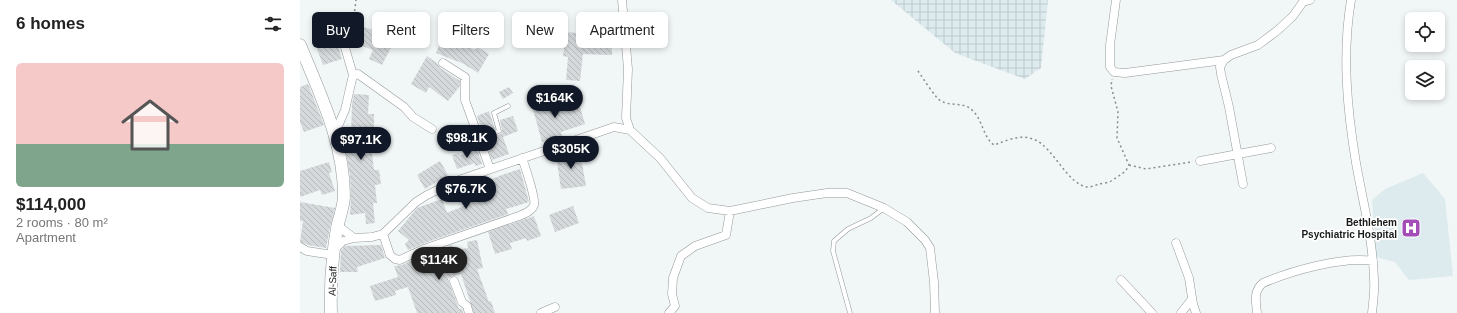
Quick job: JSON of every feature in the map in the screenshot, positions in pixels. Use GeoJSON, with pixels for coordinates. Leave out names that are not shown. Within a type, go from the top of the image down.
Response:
{"type":"FeatureCollection","features":[{"type":"Feature","properties":{"kind":"street"},"geometry":{"type":"LineString","coordinates":[[622,0],[628,69],[626,118],[630,130],[660,158],[692,198],[708,208],[730,211],[793,198],[847,193],[884,208],[907,222],[925,240],[930,248],[934,282],[935,313]]}},
{"type":"Feature","properties":{"kind":"street"},"geometry":{"type":"LineString","coordinates":[[1116,0],[1110,45],[1110,67],[1114,72],[1140,72],[1224,60]]}},
{"type":"Feature","properties":{"kind":"street"},"geometry":{"type":"LineString","coordinates":[[1351,0],[1347,22],[1346,62],[1349,116],[1356,164],[1367,216],[1373,261],[1374,281],[1372,313]]}},
{"type":"Feature","properties":{"kind":"street"},"geometry":{"type":"LineString","coordinates":[[1242,184],[1238,154],[1220,67],[1224,60],[1231,55],[1258,46],[1293,16],[1305,1]]}},
{"type":"Feature","properties":{"kind":"street","name":"Al-Saff"},"geometry":{"type":"LineString","coordinates":[[300,45],[335,133],[340,154],[344,197],[338,223],[331,275],[332,313]]}},
{"type":"Feature","properties":{"kind":"street"},"geometry":{"type":"LineString","coordinates":[[335,133],[345,110],[353,75],[345,48]]}},
{"type":"Feature","properties":{"kind":"street"},"geometry":{"type":"LineString","coordinates":[[444,63],[465,77],[465,100],[490,169]]}},
{"type":"Feature","properties":{"kind":"street"},"geometry":{"type":"LineString","coordinates":[[353,75],[358,74],[404,107],[413,117],[432,129]]}},
{"type":"Feature","properties":{"kind":"street"},"geometry":{"type":"LineString","coordinates":[[300,247],[307,251],[334,252],[342,241],[383,234],[405,212],[426,195],[456,181],[614,127],[626,118]]}},
{"type":"Feature","properties":{"kind":"street"},"geometry":{"type":"LineString","coordinates":[[614,127],[630,130]]}},
{"type":"Feature","properties":{"kind":"street"},"geometry":{"type":"LineString","coordinates":[[1200,161],[1271,148]]}},
{"type":"Feature","properties":{"kind":"street"},"geometry":{"type":"LineString","coordinates":[[383,234],[390,255],[395,259],[400,260],[421,250],[519,216],[529,211],[534,205],[534,198],[522,158]]}},
{"type":"Feature","properties":{"kind":"street"},"geometry":{"type":"LineString","coordinates":[[669,313],[675,306],[672,294],[673,278],[681,256],[695,246],[726,235],[730,211]]}},
{"type":"Feature","properties":{"kind":"street"},"geometry":{"type":"LineString","coordinates":[[338,223],[342,229],[354,238]]}},
{"type":"Feature","properties":{"kind":"street"},"geometry":{"type":"LineString","coordinates":[[1176,243],[1189,278],[1196,313],[1181,313]]}},
{"type":"Feature","properties":{"kind":"street"},"geometry":{"type":"LineString","coordinates":[[1257,313],[1256,293],[1259,286],[1263,283],[1316,267],[1341,262],[1366,260],[1373,261]]}},
{"type":"Feature","properties":{"kind":"street"},"geometry":{"type":"LineString","coordinates":[[1121,280],[1152,313]]}},
{"type":"Feature","properties":{"kind":"street"},"geometry":{"type":"LineString","coordinates":[[454,281],[462,302],[467,306],[469,313]]}},
{"type":"Feature","properties":{"kind":"street"},"geometry":{"type":"LineString","coordinates":[[1181,313],[1192,299]]}},
{"type":"Feature","properties":{"kind":"street"},"geometry":{"type":"LineString","coordinates":[[541,313],[555,307]]}},
{"type":"Feature","properties":{"kind":"lane"},"geometry":{"type":"LineString","coordinates":[[479,139],[499,131],[494,113],[508,106]]}},
{"type":"Feature","properties":{"kind":"lane"},"geometry":{"type":"LineString","coordinates":[[850,313],[834,256],[834,241],[848,229],[859,224],[884,208]]}},
{"type":"Feature","properties":{"kind":"path"},"geometry":{"type":"LineString","coordinates":[[354,12],[356,0]]}},
{"type":"Feature","properties":{"kind":"path"},"geometry":{"type":"LineString","coordinates":[[918,71],[939,101],[947,104],[967,105],[974,111],[979,118],[988,141],[994,145],[1012,138],[1032,139],[1042,144],[1073,180],[1081,185],[1090,187],[1109,182],[1126,171],[1129,165]]}},
{"type":"Feature","properties":{"kind":"path"},"geometry":{"type":"LineString","coordinates":[[1114,72],[1111,86],[1118,112],[1117,138],[1129,165]]}},
{"type":"Feature","properties":{"kind":"path"},"geometry":{"type":"LineString","coordinates":[[1129,165],[1146,169],[1200,161]]}},
{"type":"Feature","properties":{"kind":"shaded area"},"geometry":{"type":"Polygon","coordinates":[[[891,0],[1048,0],[1041,68],[1025,79],[955,53],[891,0]]]}},
{"type":"Feature","properties":{"kind":"shaded area","name":"Bethlehem Psychiatric Hospital"},"geometry":{"type":"Polygon","coordinates":[[[1423,173],[1445,199],[1453,276],[1409,280],[1395,262],[1376,257],[1372,200],[1385,189],[1423,173]]]}},
{"type":"Feature","properties":{"kind":"building"},"geometry":{"type":"Polygon","coordinates":[[[364,27],[372,30],[372,48],[391,48],[382,65],[369,59],[373,50],[364,47],[364,27]]]}},
{"type":"Feature","properties":{"kind":"building"},"geometry":{"type":"Polygon","coordinates":[[[568,32],[576,33],[576,48],[612,48],[612,55],[583,54],[580,81],[566,80],[568,57],[563,56],[564,48],[568,48],[568,32]]]}},
{"type":"Feature","properties":{"kind":"building"},"geometry":{"type":"Polygon","coordinates":[[[317,48],[338,48],[342,59],[323,65],[317,48]]]}},
{"type":"Feature","properties":{"kind":"building"},"geometry":{"type":"Polygon","coordinates":[[[438,48],[470,48],[475,50],[479,48],[489,54],[478,73],[464,64],[436,53],[438,48]]]}},
{"type":"Feature","properties":{"kind":"building"},"geometry":{"type":"Polygon","coordinates":[[[427,56],[438,64],[440,68],[460,81],[460,86],[448,101],[429,87],[426,93],[411,84],[427,56]]]}},
{"type":"Feature","properties":{"kind":"building"},"geometry":{"type":"Polygon","coordinates":[[[308,84],[324,125],[304,132],[300,122],[300,87],[308,84]]]}},
{"type":"Feature","properties":{"kind":"building"},"geometry":{"type":"Polygon","coordinates":[[[509,87],[513,93],[503,99],[499,92],[509,87]]]}},
{"type":"Feature","properties":{"kind":"building"},"geometry":{"type":"Polygon","coordinates":[[[354,94],[369,95],[368,114],[374,114],[374,127],[365,127],[365,154],[372,153],[374,170],[379,170],[381,184],[375,185],[377,203],[373,203],[375,223],[366,224],[365,213],[350,215],[350,176],[343,133],[351,133],[352,104],[354,94]]]}},
{"type":"Feature","properties":{"kind":"building"},"geometry":{"type":"Polygon","coordinates":[[[547,97],[552,111],[568,106],[569,110],[580,107],[585,124],[561,132],[562,137],[542,142],[531,102],[547,97]]]}},
{"type":"Feature","properties":{"kind":"building"},"geometry":{"type":"Polygon","coordinates":[[[489,111],[495,129],[483,134],[477,116],[489,111]]]}},
{"type":"Feature","properties":{"kind":"building"},"geometry":{"type":"Polygon","coordinates":[[[513,116],[518,131],[503,137],[509,154],[492,160],[485,140],[501,134],[502,130],[500,120],[513,116]]]}},
{"type":"Feature","properties":{"kind":"building"},"geometry":{"type":"Polygon","coordinates":[[[477,150],[482,164],[475,166],[475,163],[457,169],[452,155],[459,153],[460,155],[477,150]]]}},
{"type":"Feature","properties":{"kind":"building"},"geometry":{"type":"Polygon","coordinates":[[[580,151],[586,186],[561,189],[556,155],[580,151]]]}},
{"type":"Feature","properties":{"kind":"building"},"geometry":{"type":"Polygon","coordinates":[[[440,161],[448,175],[425,189],[417,175],[440,161]]]}},
{"type":"Feature","properties":{"kind":"building"},"geometry":{"type":"Polygon","coordinates":[[[329,162],[332,172],[329,173],[335,191],[322,195],[320,190],[300,197],[300,171],[329,162]]]}},
{"type":"Feature","properties":{"kind":"building"},"geometry":{"type":"Polygon","coordinates":[[[520,169],[529,202],[506,209],[508,214],[408,250],[405,244],[409,240],[398,231],[417,208],[442,199],[447,213],[466,205],[465,203],[467,202],[465,193],[470,191],[469,189],[520,169]]]}},
{"type":"Feature","properties":{"kind":"building"},"geometry":{"type":"Polygon","coordinates":[[[300,202],[335,208],[326,248],[300,242],[303,221],[300,221],[300,202]]]}},
{"type":"Feature","properties":{"kind":"building"},"geometry":{"type":"Polygon","coordinates":[[[573,206],[579,223],[555,232],[549,215],[573,206]]]}},
{"type":"Feature","properties":{"kind":"building"},"geometry":{"type":"Polygon","coordinates":[[[534,216],[541,236],[527,241],[526,238],[510,243],[512,249],[495,254],[488,232],[534,216]]]}},
{"type":"Feature","properties":{"kind":"building"},"geometry":{"type":"Polygon","coordinates":[[[477,240],[483,268],[477,269],[489,302],[491,301],[495,313],[474,313],[461,274],[452,276],[448,279],[459,309],[462,309],[463,313],[417,313],[408,287],[395,291],[396,295],[375,301],[370,286],[398,277],[394,266],[402,265],[423,255],[452,245],[455,250],[468,248],[467,242],[477,240]]]}},
{"type":"Feature","properties":{"kind":"building"},"geometry":{"type":"Polygon","coordinates":[[[381,245],[385,258],[357,267],[358,272],[340,272],[341,251],[345,246],[381,245]]]}},
{"type":"Feature","properties":{"kind":"place","name":"Bethlehem Psychiatric Hospital"},"geometry":{"type":"Point","coordinates":[1411,228]}}]}
